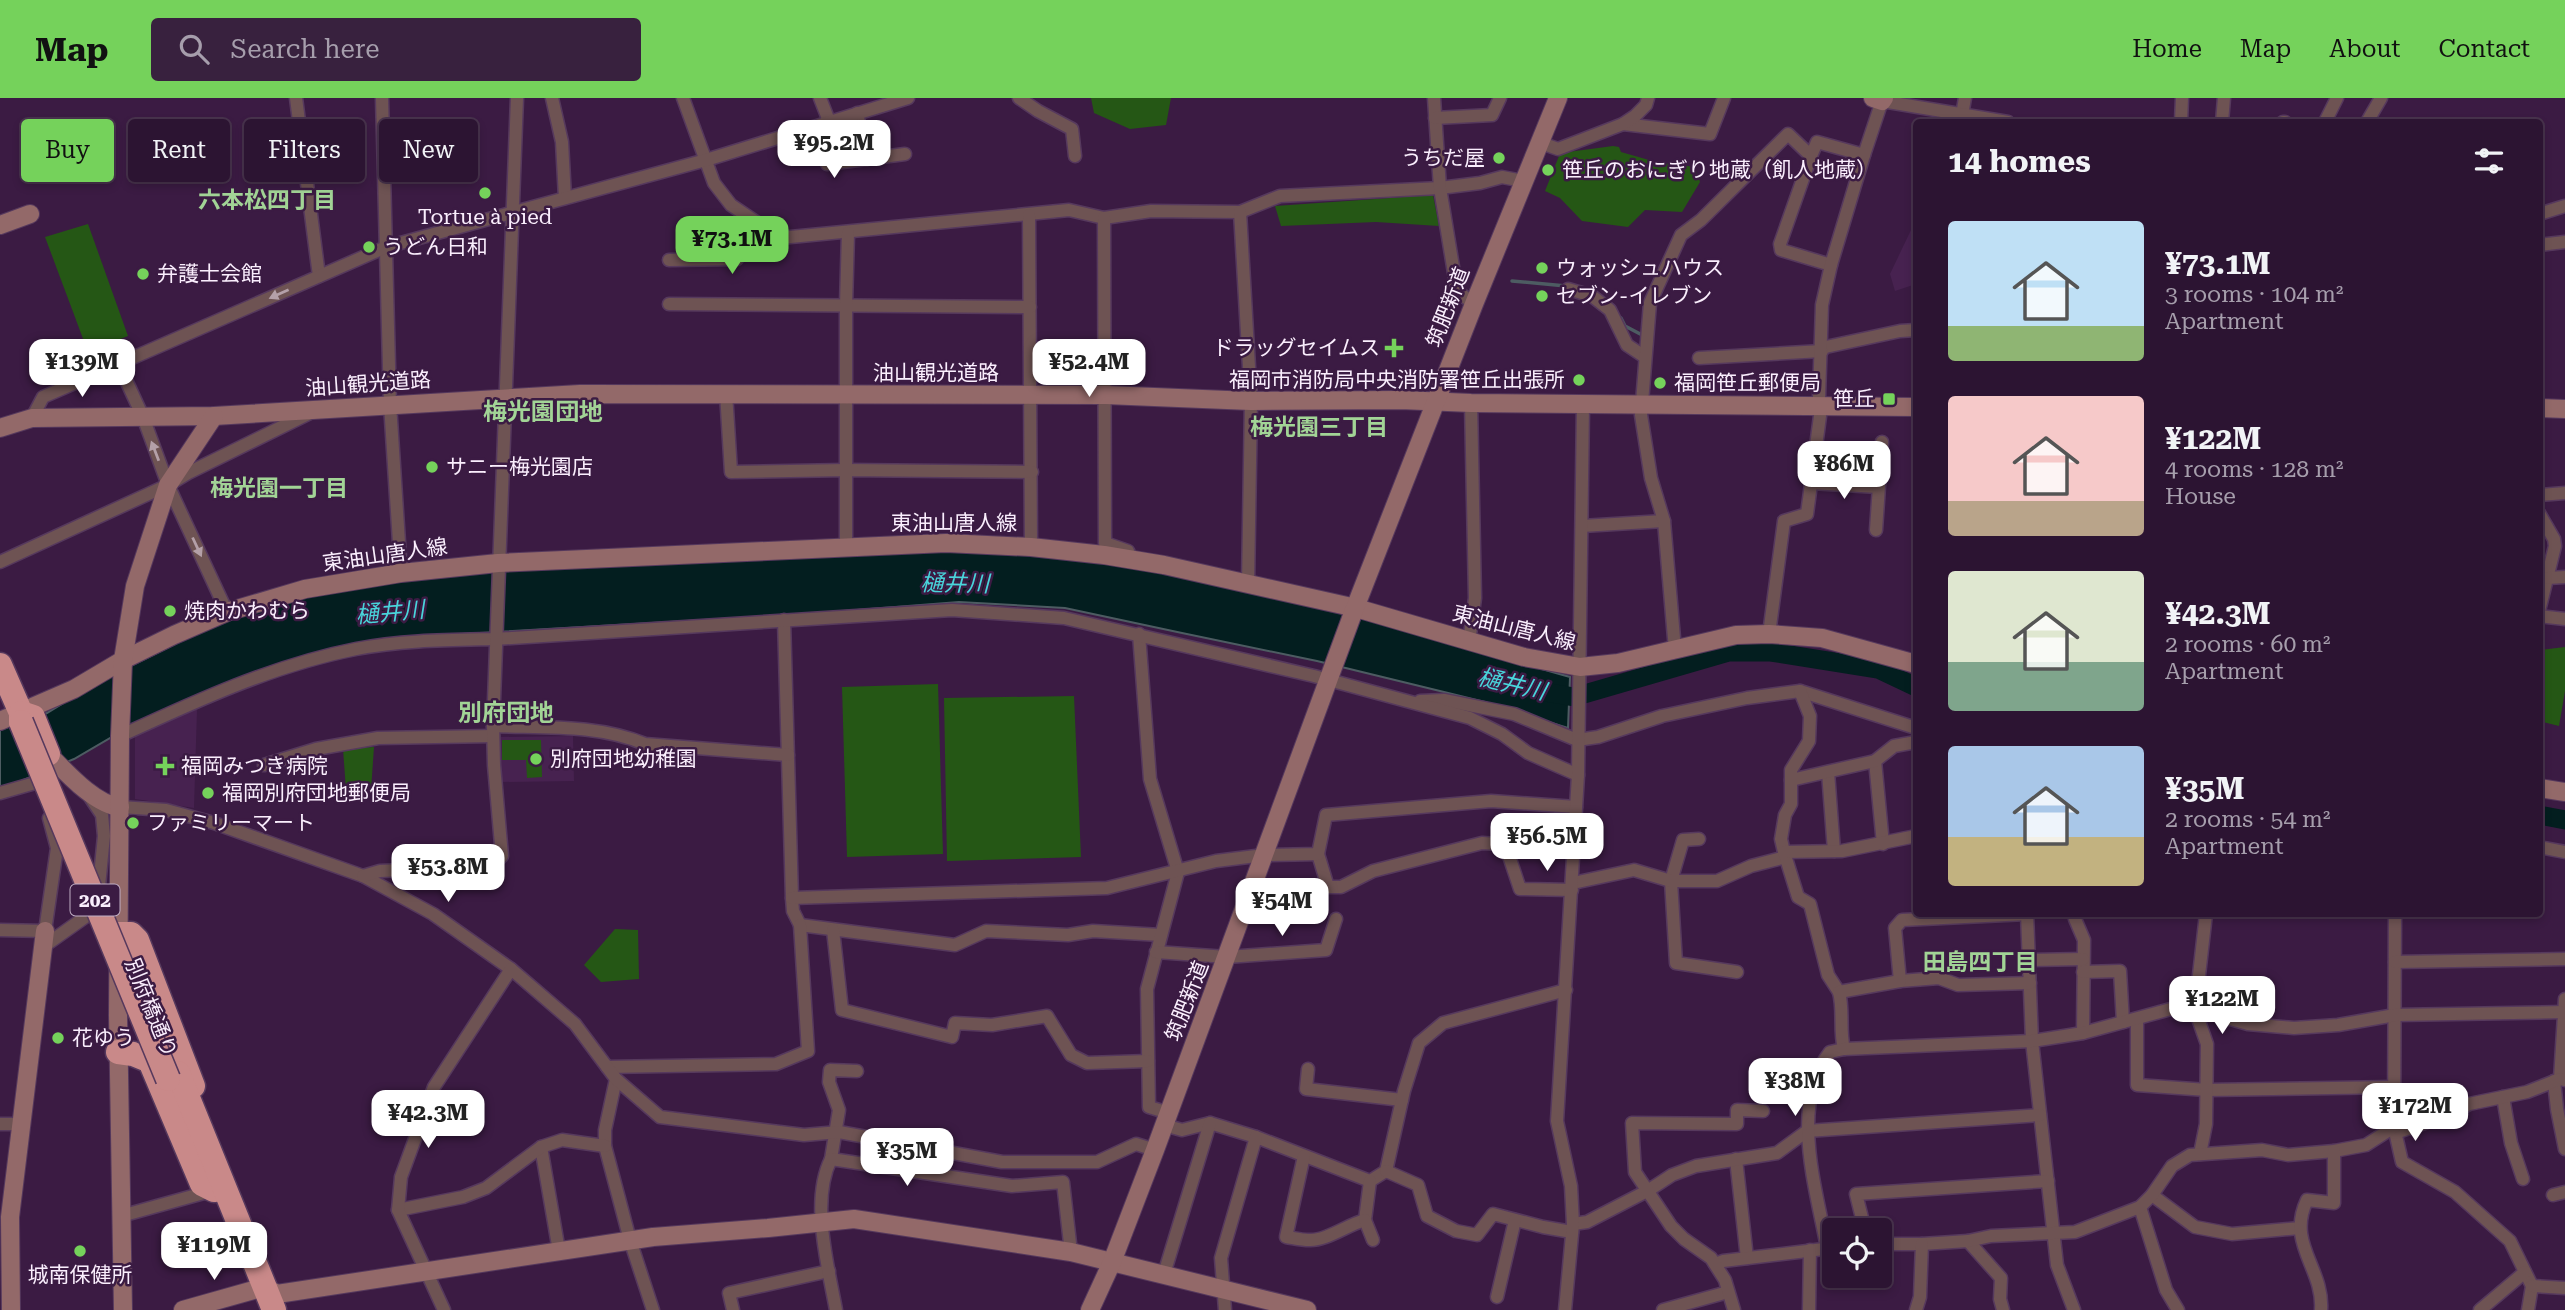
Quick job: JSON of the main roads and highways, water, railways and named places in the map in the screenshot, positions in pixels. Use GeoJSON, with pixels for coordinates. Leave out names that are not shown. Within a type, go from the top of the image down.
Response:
{"type":"FeatureCollection","features":[{"type":"Feature","properties":{"kind":"highway","name":"別府橋通り"},"geometry":{"type":"LineString","coordinates":[[0,665],[19,718],[48,758],[173,1076],[214,1190],[261,1296],[274,1310]]}},
{"type":"Feature","properties":{"kind":"highway"},"geometry":{"type":"LineString","coordinates":[[118,934],[131,934],[137,940],[204,1113],[205,1138]]}},
{"type":"Feature","properties":{"kind":"highway"},"geometry":{"type":"LineString","coordinates":[[118,1052],[133,1054],[150,1061],[202,1184],[214,1190]]}},
{"type":"Feature","properties":{"kind":"highway","name":"別府橋通り"},"geometry":{"type":"LineString","coordinates":[[173,1076],[205,1138],[261,1296]]}},
{"type":"Feature","properties":{"kind":"water"},"geometry":{"type":"Polygon","coordinates":[[[984,549],[1100,561],[1230,585],[1401,629],[1570,677],[1568,728],[1485,702],[1317,661],[1065,608],[959,602],[792,615],[392,638],[326,651],[112,737],[74,759],[0,787],[0,730],[47,713],[98,682],[232,616],[314,593],[478,570],[984,549]]]}},
{"type":"Feature","properties":{"kind":"waterway"},"geometry":{"type":"LineString","coordinates":[[1512,281],[1566,286]]}},
{"type":"Feature","properties":{"kind":"waterway"},"geometry":{"type":"LineString","coordinates":[[1621,318],[1625,326],[1644,336]]}},
{"type":"Feature","properties":{"kind":"waterway","name":"樋井川"},"geometry":{"type":"LineString","coordinates":[[1545,692],[1574,697],[1729,652],[1771,652],[1878,669],[1913,686]]}},
{"type":"Feature","properties":{"kind":"waterway","name":"樋井川"},"geometry":{"type":"LineString","coordinates":[[2543,816],[2565,820]]}},
{"type":"Feature","properties":{"kind":"place","name":"うちだ屋"},"geometry":{"type":"Point","coordinates":[1499,158]}},
{"type":"Feature","properties":{"kind":"place","name":"笹丘のおにぎり地蔵（飢人地蔵）"},"geometry":{"type":"Point","coordinates":[1548,170]}},
{"type":"Feature","properties":{"kind":"place","name":"Tortue à pied"},"geometry":{"type":"Point","coordinates":[485,193]}},
{"type":"Feature","properties":{"kind":"place","name":"うどん日和"},"geometry":{"type":"Point","coordinates":[369,247]}},
{"type":"Feature","properties":{"kind":"place","name":"ウォッシュハウス"},"geometry":{"type":"Point","coordinates":[1542,268]}},
{"type":"Feature","properties":{"kind":"place","name":"弁護士会館"},"geometry":{"type":"Point","coordinates":[143,274]}},
{"type":"Feature","properties":{"kind":"place","name":"セブン-イレブン"},"geometry":{"type":"Point","coordinates":[1542,296]}},
{"type":"Feature","properties":{"kind":"place","name":"ドラッグセイムス"},"geometry":{"type":"Point","coordinates":[1394,348]}},
{"type":"Feature","properties":{"kind":"place","name":"福岡市消防局中央消防署笹丘出張所"},"geometry":{"type":"Point","coordinates":[1579,380]}},
{"type":"Feature","properties":{"kind":"place","name":"福岡笹丘郵便局"},"geometry":{"type":"Point","coordinates":[1660,383]}},
{"type":"Feature","properties":{"kind":"place","name":"笹丘"},"geometry":{"type":"Point","coordinates":[1889,399]}},
{"type":"Feature","properties":{"kind":"place","name":"サニー梅光園店"},"geometry":{"type":"Point","coordinates":[432,467]}},
{"type":"Feature","properties":{"kind":"place","name":"焼肉かわむら"},"geometry":{"type":"Point","coordinates":[170,611]}},
{"type":"Feature","properties":{"kind":"place","name":"別府団地幼稚園"},"geometry":{"type":"Point","coordinates":[536,759]}},
{"type":"Feature","properties":{"kind":"place","name":"福岡みつき病院"},"geometry":{"type":"Point","coordinates":[165,766]}},
{"type":"Feature","properties":{"kind":"place","name":"福岡別府団地郵便局"},"geometry":{"type":"Point","coordinates":[208,793]}},
{"type":"Feature","properties":{"kind":"place","name":"ファミリーマート"},"geometry":{"type":"Point","coordinates":[133,823]}},
{"type":"Feature","properties":{"kind":"place","name":"花ゆう"},"geometry":{"type":"Point","coordinates":[58,1038]}},
{"type":"Feature","properties":{"kind":"place","name":"城南保健所"},"geometry":{"type":"Point","coordinates":[80,1251]}},
{"type":"Feature","properties":{"kind":"district","name":"六本松四丁目"},"geometry":{"type":"Point","coordinates":[267,200]}},
{"type":"Feature","properties":{"kind":"district","name":"梅光園団地"},"geometry":{"type":"Point","coordinates":[543,412]}},
{"type":"Feature","properties":{"kind":"district","name":"梅光園三丁目"},"geometry":{"type":"Point","coordinates":[1319,427]}},
{"type":"Feature","properties":{"kind":"district","name":"梅光園一丁目"},"geometry":{"type":"Point","coordinates":[279,488]}},
{"type":"Feature","properties":{"kind":"district","name":"別府団地"},"geometry":{"type":"Point","coordinates":[506,713]}},
{"type":"Feature","properties":{"kind":"district","name":"田島四丁目"},"geometry":{"type":"Point","coordinates":[1980,962]}}]}
